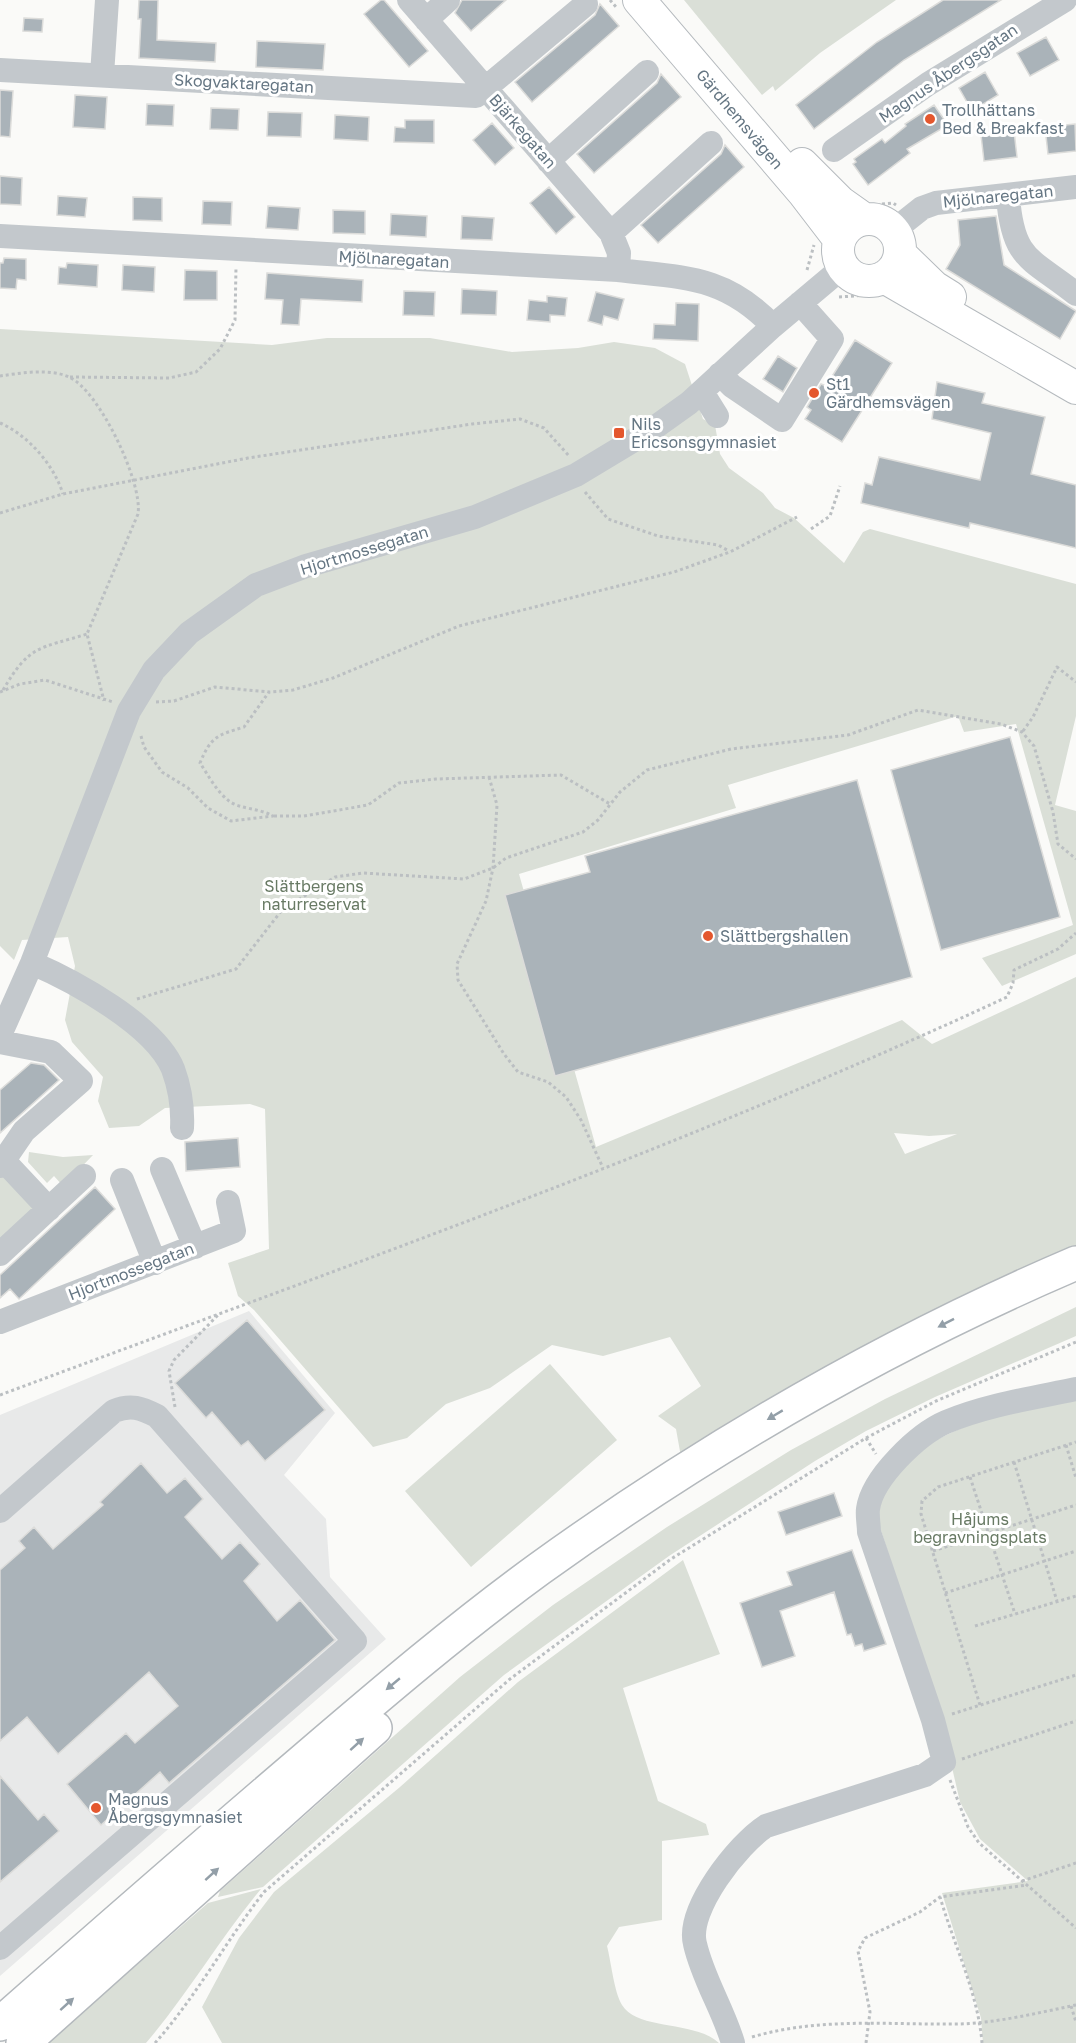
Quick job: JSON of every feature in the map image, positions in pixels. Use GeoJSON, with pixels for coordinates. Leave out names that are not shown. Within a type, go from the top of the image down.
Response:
{"type":"FeatureCollection","features":[{"type":"Feature","properties":{"kind":"highway"},"geometry":{"type":"LineString","coordinates":[[0,2024],[396,1682],[546,1564],[686,1469],[792,1404],[960,1316],[1076,1263]]}},
{"type":"Feature","properties":{"kind":"highway"},"geometry":{"type":"LineString","coordinates":[[23,2043],[410,1697],[480,1639],[550,1586],[661,1510],[794,1428],[892,1373],[1076,1286]]}},
{"type":"Feature","properties":{"kind":"main road","name":"Gärdhemsvägen"},"geometry":{"type":"LineString","coordinates":[[639,0],[803,192],[861,281],[892,254]]}},
{"type":"Feature","properties":{"kind":"main road","name":"Gärdhemsvägen"},"geometry":{"type":"LineString","coordinates":[[661,0],[814,178],[840,202],[864,219],[880,221],[892,254],[934,287],[1076,375]]}},
{"type":"Feature","properties":{"kind":"main road"},"geometry":{"type":"LineString","coordinates":[[841,253],[849,226],[864,219]]}},
{"type":"Feature","properties":{"kind":"main road","name":"Gärdhemsvägen"},"geometry":{"type":"LineString","coordinates":[[892,254],[1076,388]]}},
{"type":"Feature","properties":{"kind":"street"},"geometry":{"type":"LineString","coordinates":[[102,75],[107,0]]}},
{"type":"Feature","properties":{"kind":"street","name":"Bjärkegatan"},"geometry":{"type":"LineString","coordinates":[[409,0],[611,233],[619,253],[618,270]]}},
{"type":"Feature","properties":{"kind":"street"},"geometry":{"type":"LineString","coordinates":[[426,20],[448,0]]}},
{"type":"Feature","properties":{"kind":"street","name":"Magnus Åbergsgatan"},"geometry":{"type":"LineString","coordinates":[[834,150],[928,84],[1065,0]]}},
{"type":"Feature","properties":{"kind":"street"},"geometry":{"type":"LineString","coordinates":[[486,89],[586,4]]}},
{"type":"Feature","properties":{"kind":"street","name":"Skogvaktaregatan"},"geometry":{"type":"LineString","coordinates":[[0,70],[476,96],[486,89]]}},
{"type":"Feature","properties":{"kind":"street"},"geometry":{"type":"LineString","coordinates":[[548,161],[647,72]]}},
{"type":"Feature","properties":{"kind":"street"},"geometry":{"type":"LineString","coordinates":[[611,233],[711,143]]}},
{"type":"Feature","properties":{"kind":"street","name":"Mjölnaregatan"},"geometry":{"type":"LineString","coordinates":[[892,254],[922,208],[936,202],[1008,197],[1076,187]]}},
{"type":"Feature","properties":{"kind":"street"},"geometry":{"type":"LineString","coordinates":[[1008,197],[1014,237],[1022,251],[1034,264],[1076,294]]}},
{"type":"Feature","properties":{"kind":"street","name":"Mjölnaregatan"},"geometry":{"type":"LineString","coordinates":[[0,237],[618,270],[689,278],[713,284],[734,293],[752,305],[773,326]]}},
{"type":"Feature","properties":{"kind":"street","name":"Hjortmossegatan"},"geometry":{"type":"LineString","coordinates":[[0,1035],[32,963],[129,711],[154,670],[189,633],[256,585],[306,566],[584,484],[702,392],[800,303],[841,253]]}},
{"type":"Feature","properties":{"kind":"street"},"geometry":{"type":"LineString","coordinates":[[720,374],[732,386],[782,420],[832,339],[800,303]]}},
{"type":"Feature","properties":{"kind":"street"},"geometry":{"type":"LineString","coordinates":[[702,392],[717,416]]}},
{"type":"Feature","properties":{"kind":"street"},"geometry":{"type":"LineString","coordinates":[[32,963],[78,985],[114,1009],[154,1041],[172,1068],[182,1102],[182,1128]]}},
{"type":"Feature","properties":{"kind":"street"},"geometry":{"type":"LineString","coordinates":[[0,1042],[51,1052],[81,1081],[24,1131],[2,1164],[49,1209]]}},
{"type":"Feature","properties":{"kind":"street"},"geometry":{"type":"LineString","coordinates":[[162,1169],[195,1248]]}},
{"type":"Feature","properties":{"kind":"street"},"geometry":{"type":"LineString","coordinates":[[0,1254],[84,1176]]}},
{"type":"Feature","properties":{"kind":"street"},"geometry":{"type":"LineString","coordinates":[[122,1180],[155,1263]]}},
{"type":"Feature","properties":{"kind":"street","name":"Hjortmossegatan"},"geometry":{"type":"LineString","coordinates":[[0,1322],[234,1231],[228,1202]]}},
{"type":"Feature","properties":{"kind":"street"},"geometry":{"type":"LineString","coordinates":[[733,2043],[694,1941],[699,1912],[728,1863],[753,1835],[766,1826],[925,1775],[944,1762],[933,1719],[869,1532],[868,1509],[876,1485],[912,1445],[945,1422],[996,1407],[1076,1389]]}},
{"type":"Feature","properties":{"kind":"street"},"geometry":{"type":"LineString","coordinates":[[0,1511],[120,1408],[127,1406],[142,1408],[157,1416],[355,1641],[0,1948]]}},
{"type":"Feature","properties":{"kind":"path"},"geometry":{"type":"LineString","coordinates":[[69,377],[169,378],[196,372],[220,349],[235,320],[236,251]]}},
{"type":"Feature","properties":{"kind":"path"},"geometry":{"type":"LineString","coordinates":[[801,278],[807,271]]}},
{"type":"Feature","properties":{"kind":"path"},"geometry":{"type":"LineString","coordinates":[[0,376],[55,373],[84,385],[104,416],[133,481],[139,501],[138,514],[87,634],[104,701]]}},
{"type":"Feature","properties":{"kind":"path"},"geometry":{"type":"LineString","coordinates":[[0,513],[63,494],[370,438],[520,419],[544,428],[565,451],[584,484]]}},
{"type":"Feature","properties":{"kind":"path"},"geometry":{"type":"LineString","coordinates":[[0,423],[39,451],[59,481],[63,494]]}},
{"type":"Feature","properties":{"kind":"path"},"geometry":{"type":"LineString","coordinates":[[811,529],[830,516],[840,486]]}},
{"type":"Feature","properties":{"kind":"path"},"geometry":{"type":"LineString","coordinates":[[601,510],[608,519],[658,536],[718,545],[730,552]]}},
{"type":"Feature","properties":{"kind":"path"},"geometry":{"type":"LineString","coordinates":[[154,695],[149,703],[174,701],[215,687],[269,692],[293,690],[333,678],[459,626],[663,575],[730,552],[797,517]]}},
{"type":"Feature","properties":{"kind":"path"},"geometry":{"type":"LineString","coordinates":[[1,692],[17,667],[39,647],[87,634]]}},
{"type":"Feature","properties":{"kind":"path"},"geometry":{"type":"LineString","coordinates":[[1022,732],[1033,717],[1057,667],[1076,682]]}},
{"type":"Feature","properties":{"kind":"path"},"geometry":{"type":"LineString","coordinates":[[1,692],[26,683],[45,681],[104,701],[117,702],[112,713]]}},
{"type":"Feature","properties":{"kind":"path"},"geometry":{"type":"LineString","coordinates":[[269,692],[244,728],[217,735],[206,748],[200,763],[229,801],[243,807],[259,808],[273,816]]}},
{"type":"Feature","properties":{"kind":"path"},"geometry":{"type":"LineString","coordinates":[[114,1009],[118,1003],[236,969],[282,910],[335,878],[363,873],[464,879],[493,868],[506,858],[583,832],[598,820],[620,792],[647,770],[731,749],[848,735],[918,710],[1001,724],[1022,732],[1034,746],[1053,812],[1058,844],[1076,859]]}},
{"type":"Feature","properties":{"kind":"path"},"geometry":{"type":"LineString","coordinates":[[137,732],[162,772],[188,788],[208,808],[231,821],[273,816],[304,816],[368,805],[399,783],[436,779],[561,775],[610,804]]}},
{"type":"Feature","properties":{"kind":"path"},"geometry":{"type":"LineString","coordinates":[[489,777],[497,805],[493,868],[486,901],[458,964],[458,980],[504,1054],[518,1072],[548,1082],[566,1097],[581,1120],[603,1168]]}},
{"type":"Feature","properties":{"kind":"path"},"geometry":{"type":"LineString","coordinates":[[0,1395],[778,1100],[1007,997],[1013,982],[1014,970],[1058,949],[1076,933]]}},
{"type":"Feature","properties":{"kind":"path"},"geometry":{"type":"LineString","coordinates":[[171,1432],[178,1423],[169,1371],[174,1360],[220,1312]]}},
{"type":"Feature","properties":{"kind":"path"},"geometry":{"type":"LineString","coordinates":[[155,2043],[264,1892],[510,1679],[671,1559],[818,1466],[936,1401],[1076,1342]]}},
{"type":"Feature","properties":{"kind":"path"},"geometry":{"type":"LineString","coordinates":[[980,1705],[921,1514],[922,1501],[938,1488],[1076,1442]]}},
{"type":"Feature","properties":{"kind":"path"},"geometry":{"type":"LineString","coordinates":[[1066,1445],[1076,1478]]}},
{"type":"Feature","properties":{"kind":"path"},"geometry":{"type":"LineString","coordinates":[[1014,1462],[1030,1520],[1057,1601]]}},
{"type":"Feature","properties":{"kind":"path"},"geometry":{"type":"LineString","coordinates":[[970,1477],[1015,1614]]}},
{"type":"Feature","properties":{"kind":"path"},"geometry":{"type":"LineString","coordinates":[[933,1551],[1076,1505]]}},
{"type":"Feature","properties":{"kind":"path"},"geometry":{"type":"LineString","coordinates":[[945,1593],[1076,1551]]}},
{"type":"Feature","properties":{"kind":"path"},"geometry":{"type":"LineString","coordinates":[[975,1626],[1076,1596]]}},
{"type":"Feature","properties":{"kind":"path"},"geometry":{"type":"LineString","coordinates":[[933,1719],[1076,1676]]}},
{"type":"Feature","properties":{"kind":"path"},"geometry":{"type":"LineString","coordinates":[[1076,1721],[953,1762],[944,1762],[968,1827],[979,1843],[1076,1928]]}},
{"type":"Feature","properties":{"kind":"path"},"geometry":{"type":"LineString","coordinates":[[1022,1881],[1076,1863]]}},
{"type":"Feature","properties":{"kind":"path"},"geometry":{"type":"LineString","coordinates":[[866,2043],[870,2012],[858,1951],[865,1938],[920,1912],[940,1897],[1027,1885]]}},
{"type":"Feature","properties":{"kind":"path"},"geometry":{"type":"LineString","coordinates":[[940,1897],[980,2021],[982,2043]]}},
{"type":"Feature","properties":{"kind":"path"},"geometry":{"type":"LineString","coordinates":[[733,2043],[779,2029],[836,2022],[980,2021],[1074,2006],[1076,2022]]}},
{"type":"Feature","properties":{"kind":"shaded area","name":"Magnus Åbergsgymnasiet"},"geometry":{"type":"Polygon","coordinates":[[[249,1311],[335,1413],[284,1475],[326,1519],[330,1577],[386,1639],[0,1976],[0,1415],[249,1311]]]}},
{"type":"Feature","properties":{"kind":"green space"},"geometry":{"type":"Polygon","coordinates":[[[684,0],[896,0],[820,53],[775,91],[773,86],[762,95],[684,0]]]}},
{"type":"Feature","properties":{"kind":"green space","name":"Slättbergens naturreservat"},"geometry":{"type":"Polygon","coordinates":[[[0,329],[272,345],[327,338],[430,338],[512,352],[578,348],[614,342],[655,348],[685,364],[703,419],[715,425],[720,454],[729,468],[763,493],[775,508],[794,518],[844,563],[863,532],[870,529],[1076,584],[1076,716],[1055,805],[1076,811],[1076,954],[1002,986],[982,958],[1073,925],[1016,724],[964,732],[958,716],[728,785],[736,808],[519,874],[596,1147],[902,1020],[932,1044],[1076,977],[1076,1249],[879,1340],[763,1403],[681,1457],[676,1429],[658,1416],[701,1386],[670,1337],[603,1356],[552,1345],[490,1388],[446,1404],[407,1438],[373,1447],[254,1310],[238,1296],[228,1263],[269,1249],[265,1109],[250,1104],[165,1108],[139,1126],[109,1128],[98,1101],[103,1077],[72,1042],[65,1020],[75,966],[68,937],[22,940],[14,960],[0,946],[0,329]],[[894,1133],[905,1154],[957,1134],[929,1136],[894,1133]]]}},
{"type":"Feature","properties":{"kind":"green space"},"geometry":{"type":"Polygon","coordinates":[[[29,1152],[63,1157],[93,1155],[63,1186],[54,1176],[47,1183],[28,1162],[29,1152]]]}},
{"type":"Feature","properties":{"kind":"green space"},"geometry":{"type":"Polygon","coordinates":[[[0,1174],[39,1206],[0,1243],[0,1174]]]}},
{"type":"Feature","properties":{"kind":"green space"},"geometry":{"type":"Polygon","coordinates":[[[1076,1307],[1076,1336],[935,1397],[866,1431],[815,1461],[669,1556],[504,1675],[263,1887],[218,1897],[220,1891],[460,1677],[553,1605],[667,1527],[791,1450],[885,1399],[1076,1307]]]}},
{"type":"Feature","properties":{"kind":"green space"},"geometry":{"type":"Polygon","coordinates":[[[550,1364],[617,1440],[471,1567],[405,1491],[550,1364]]]}},
{"type":"Feature","properties":{"kind":"green space","name":"Håjums begravningsplats"},"geometry":{"type":"Polygon","coordinates":[[[1076,1398],[1076,2043],[983,2043],[981,2018],[942,1893],[1028,1881],[980,1839],[960,1802],[938,1707],[876,1515],[888,1486],[906,1462],[929,1444],[956,1430],[986,1420],[1076,1398]]]}},
{"type":"Feature","properties":{"kind":"green space"},"geometry":{"type":"Polygon","coordinates":[[[683,1560],[720,1654],[623,1688],[658,1801],[706,1824],[709,1835],[662,1841],[662,1920],[619,1927],[607,1946],[617,1992],[622,2005],[630,2013],[640,2019],[696,2031],[719,2043],[222,2043],[202,2007],[239,1938],[274,1892],[400,1787],[518,1682],[683,1560]]]}},
{"type":"Feature","properties":{"kind":"green space"},"geometry":{"type":"Polygon","coordinates":[[[261,1889],[146,2043],[47,2043],[208,1903],[261,1889]]]}},
{"type":"Feature","properties":{"kind":"building"},"geometry":{"type":"Polygon","coordinates":[[[139,0],[158,0],[157,40],[216,43],[215,62],[139,58],[141,19],[138,19],[139,0]]]}},
{"type":"Feature","properties":{"kind":"building"},"geometry":{"type":"Polygon","coordinates":[[[384,0],[428,51],[409,67],[364,14],[384,0]]]}},
{"type":"Feature","properties":{"kind":"building"},"geometry":{"type":"Polygon","coordinates":[[[462,0],[506,0],[471,31],[455,13],[462,0]]]}},
{"type":"Feature","properties":{"kind":"building"},"geometry":{"type":"Polygon","coordinates":[[[943,0],[1001,0],[904,60],[814,129],[796,105],[877,42],[943,0]]]}},
{"type":"Feature","properties":{"kind":"building"},"geometry":{"type":"Polygon","coordinates":[[[600,4],[619,26],[532,102],[515,82],[595,15],[600,4]]]}},
{"type":"Feature","properties":{"kind":"building"},"geometry":{"type":"Polygon","coordinates":[[[24,18],[43,19],[42,32],[23,31],[24,18]]]}},
{"type":"Feature","properties":{"kind":"building"},"geometry":{"type":"Polygon","coordinates":[[[1046,37],[1059,60],[1030,76],[1017,53],[1046,37]]]}},
{"type":"Feature","properties":{"kind":"building"},"geometry":{"type":"Polygon","coordinates":[[[257,41],[325,44],[323,70],[256,67],[257,41]]]}},
{"type":"Feature","properties":{"kind":"building"},"geometry":{"type":"Polygon","coordinates":[[[985,72],[998,95],[972,111],[959,88],[985,72]]]}},
{"type":"Feature","properties":{"kind":"building"},"geometry":{"type":"Polygon","coordinates":[[[661,74],[681,97],[594,173],[577,154],[657,83],[661,74]]]}},
{"type":"Feature","properties":{"kind":"building"},"geometry":{"type":"Polygon","coordinates":[[[0,90],[13,91],[10,137],[0,136],[0,90]]]}},
{"type":"Feature","properties":{"kind":"building"},"geometry":{"type":"Polygon","coordinates":[[[75,95],[107,97],[105,129],[73,127],[75,95]]]}},
{"type":"Feature","properties":{"kind":"building"},"geometry":{"type":"Polygon","coordinates":[[[147,104],[174,105],[173,126],[146,125],[147,104]]]}},
{"type":"Feature","properties":{"kind":"building"},"geometry":{"type":"Polygon","coordinates":[[[934,105],[948,125],[907,149],[910,153],[868,185],[853,164],[856,162],[854,159],[882,139],[885,143],[906,126],[905,124],[934,105]]]}},
{"type":"Feature","properties":{"kind":"building"},"geometry":{"type":"Polygon","coordinates":[[[211,108],[239,109],[238,130],[210,129],[211,108]]]}},
{"type":"Feature","properties":{"kind":"building"},"geometry":{"type":"Polygon","coordinates":[[[268,112],[302,113],[301,137],[267,136],[268,112]]]}},
{"type":"Feature","properties":{"kind":"building"},"geometry":{"type":"Polygon","coordinates":[[[335,115],[369,117],[368,141],[334,139],[335,115]]]}},
{"type":"Feature","properties":{"kind":"building"},"geometry":{"type":"Polygon","coordinates":[[[405,120],[434,120],[434,143],[394,142],[395,127],[405,128],[405,120]]]}},
{"type":"Feature","properties":{"kind":"building"},"geometry":{"type":"Polygon","coordinates":[[[492,123],[514,148],[495,165],[473,140],[492,123]]]}},
{"type":"Feature","properties":{"kind":"building"},"geometry":{"type":"Polygon","coordinates":[[[1075,124],[1076,151],[1048,154],[1045,127],[1075,124]]]}},
{"type":"Feature","properties":{"kind":"building"},"geometry":{"type":"Polygon","coordinates":[[[1014,131],[1017,157],[984,161],[981,135],[1014,131]]]}},
{"type":"Feature","properties":{"kind":"building"},"geometry":{"type":"Polygon","coordinates":[[[725,145],[744,167],[658,243],[641,225],[721,154],[725,145]]]}},
{"type":"Feature","properties":{"kind":"building"},"geometry":{"type":"Polygon","coordinates":[[[0,176],[22,178],[21,205],[0,204],[0,176]]]}},
{"type":"Feature","properties":{"kind":"building"},"geometry":{"type":"Polygon","coordinates":[[[549,187],[575,217],[556,234],[530,203],[549,187]]]}},
{"type":"Feature","properties":{"kind":"building"},"geometry":{"type":"Polygon","coordinates":[[[58,196],[87,198],[85,217],[57,215],[58,196]]]}},
{"type":"Feature","properties":{"kind":"building"},"geometry":{"type":"Polygon","coordinates":[[[133,197],[162,198],[162,221],[133,220],[133,197]]]}},
{"type":"Feature","properties":{"kind":"building"},"geometry":{"type":"Polygon","coordinates":[[[203,201],[232,202],[231,225],[202,224],[203,201]]]}},
{"type":"Feature","properties":{"kind":"building"},"geometry":{"type":"Polygon","coordinates":[[[268,206],[300,208],[298,230],[266,228],[268,206]]]}},
{"type":"Feature","properties":{"kind":"building"},"geometry":{"type":"Polygon","coordinates":[[[333,210],[365,211],[365,234],[333,233],[333,210]]]}},
{"type":"Feature","properties":{"kind":"building"},"geometry":{"type":"Polygon","coordinates":[[[391,214],[427,216],[426,237],[390,235],[391,214]]]}},
{"type":"Feature","properties":{"kind":"building"},"geometry":{"type":"Polygon","coordinates":[[[462,216],[494,218],[492,240],[461,239],[462,216]]]}},
{"type":"Feature","properties":{"kind":"building"},"geometry":{"type":"Polygon","coordinates":[[[996,216],[1004,265],[1076,311],[1060,339],[946,269],[960,245],[958,220],[996,216]]]}},
{"type":"Feature","properties":{"kind":"building"},"geometry":{"type":"Polygon","coordinates":[[[4,258],[26,259],[26,280],[17,279],[16,289],[0,288],[0,263],[3,263],[4,258]]]}},
{"type":"Feature","properties":{"kind":"building"},"geometry":{"type":"Polygon","coordinates":[[[67,263],[98,265],[97,287],[58,284],[59,267],[66,268],[67,263]]]}},
{"type":"Feature","properties":{"kind":"building"},"geometry":{"type":"Polygon","coordinates":[[[123,265],[155,267],[154,292],[122,290],[123,265]]]}},
{"type":"Feature","properties":{"kind":"building"},"geometry":{"type":"Polygon","coordinates":[[[185,270],[217,271],[217,300],[184,300],[185,270]]]}},
{"type":"Feature","properties":{"kind":"building"},"geometry":{"type":"Polygon","coordinates":[[[267,273],[363,280],[362,302],[301,299],[299,325],[281,324],[283,300],[265,299],[267,273]]]}},
{"type":"Feature","properties":{"kind":"building"},"geometry":{"type":"Polygon","coordinates":[[[462,289],[497,291],[496,315],[461,314],[462,289]]]}},
{"type":"Feature","properties":{"kind":"building"},"geometry":{"type":"Polygon","coordinates":[[[404,291],[435,292],[434,316],[403,315],[404,291]]]}},
{"type":"Feature","properties":{"kind":"building"},"geometry":{"type":"Polygon","coordinates":[[[596,292],[624,299],[618,320],[604,316],[602,325],[588,321],[596,292]]]}},
{"type":"Feature","properties":{"kind":"building"},"geometry":{"type":"Polygon","coordinates":[[[547,296],[567,298],[565,316],[550,315],[550,322],[527,320],[529,300],[547,302],[547,296]]]}},
{"type":"Feature","properties":{"kind":"building"},"geometry":{"type":"Polygon","coordinates":[[[676,303],[699,304],[698,341],[653,339],[654,324],[675,325],[676,303]]]}},
{"type":"Feature","properties":{"kind":"building"},"geometry":{"type":"Polygon","coordinates":[[[855,340],[892,363],[842,442],[805,419],[811,410],[807,407],[821,384],[826,386],[855,340]]]}},
{"type":"Feature","properties":{"kind":"building"},"geometry":{"type":"Polygon","coordinates":[[[778,356],[797,368],[783,392],[763,379],[778,356]]]}},
{"type":"Feature","properties":{"kind":"building"},"geometry":{"type":"Polygon","coordinates":[[[937,382],[985,393],[982,403],[1045,417],[1031,474],[1076,485],[1076,548],[970,523],[969,528],[861,503],[865,483],[872,485],[879,457],[980,480],[991,433],[932,419],[937,382]]]}},
{"type":"Feature","properties":{"kind":"building"},"geometry":{"type":"Polygon","coordinates":[[[1010,737],[1060,917],[941,950],[891,770],[1010,737]]]}},
{"type":"Feature","properties":{"kind":"building","name":"Slättbergshallen"},"geometry":{"type":"Polygon","coordinates":[[[857,780],[912,977],[555,1076],[505,895],[590,872],[585,856],[857,780]]]}},
{"type":"Feature","properties":{"kind":"building"},"geometry":{"type":"Polygon","coordinates":[[[31,1063],[44,1065],[59,1080],[0,1133],[0,1090],[31,1063]]]}},
{"type":"Feature","properties":{"kind":"building"},"geometry":{"type":"Polygon","coordinates":[[[238,1138],[240,1167],[186,1171],[185,1142],[238,1138]]]}},
{"type":"Feature","properties":{"kind":"building"},"geometry":{"type":"Polygon","coordinates":[[[95,1187],[115,1209],[19,1299],[10,1289],[0,1298],[0,1275],[95,1187]]]}},
{"type":"Feature","properties":{"kind":"building"},"geometry":{"type":"Polygon","coordinates":[[[247,1320],[325,1410],[265,1461],[248,1441],[241,1446],[212,1412],[206,1418],[175,1383],[247,1320]]]}},
{"type":"Feature","properties":{"kind":"building"},"geometry":{"type":"Polygon","coordinates":[[[141,1463],[167,1493],[185,1478],[203,1499],[185,1517],[222,1559],[240,1542],[260,1564],[244,1581],[277,1621],[300,1600],[335,1640],[169,1783],[160,1772],[101,1825],[67,1784],[126,1733],[135,1743],[178,1706],[149,1672],[58,1754],[27,1717],[0,1741],[0,1570],[25,1548],[19,1541],[34,1527],[53,1549],[103,1505],[100,1502],[141,1463]]]}},
{"type":"Feature","properties":{"kind":"building"},"geometry":{"type":"Polygon","coordinates":[[[834,1493],[842,1516],[786,1535],[778,1512],[834,1493]]]}},
{"type":"Feature","properties":{"kind":"building"},"geometry":{"type":"Polygon","coordinates":[[[852,1550],[886,1644],[864,1651],[862,1644],[855,1646],[851,1634],[847,1635],[834,1592],[780,1611],[795,1656],[762,1667],[740,1603],[792,1585],[787,1572],[852,1550]]]}},
{"type":"Feature","properties":{"kind":"building"},"geometry":{"type":"Polygon","coordinates":[[[0,1776],[38,1820],[44,1814],[59,1831],[0,1882],[0,1776]]]}},
{"type":"Feature","properties":{"kind":"place","name":"Trollhättans Bed & Breakfast"},"geometry":{"type":"Point","coordinates":[930,119]}},
{"type":"Feature","properties":{"kind":"place","name":"St1 Gärdhemsvägen"},"geometry":{"type":"Point","coordinates":[814,393]}},
{"type":"Feature","properties":{"kind":"place","name":"Nils Ericsonsgymnasiet"},"geometry":{"type":"Point","coordinates":[619,433]}},
{"type":"Feature","properties":{"kind":"place","name":"Slättbergshallen"},"geometry":{"type":"Point","coordinates":[708,936]}},
{"type":"Feature","properties":{"kind":"place","name":"Magnus Åbergsgymnasiet"},"geometry":{"type":"Point","coordinates":[96,1808]}}]}
